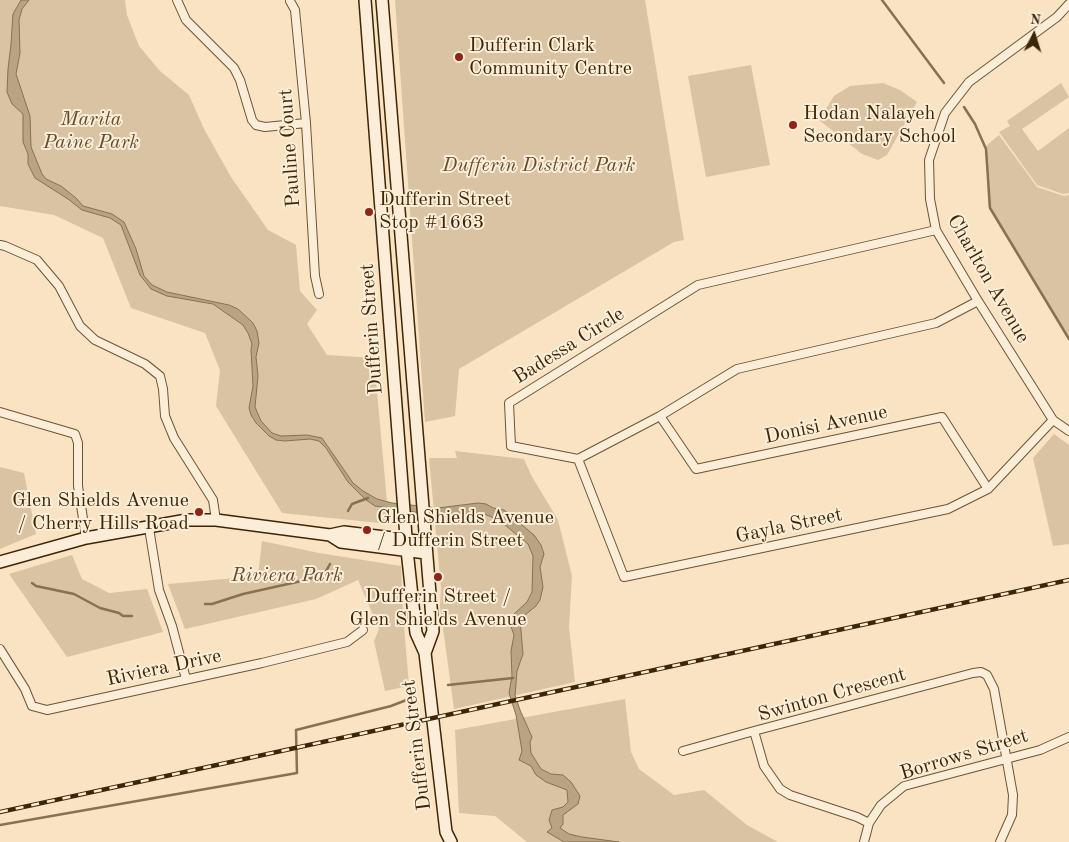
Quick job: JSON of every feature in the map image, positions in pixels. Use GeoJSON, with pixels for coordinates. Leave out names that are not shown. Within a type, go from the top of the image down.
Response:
{"type":"FeatureCollection","features":[{"type":"Feature","properties":{"kind":"main road","name":"Dufferin Street"},"geometry":{"type":"LineString","coordinates":[[365,0],[405,526],[416,633],[425,653],[446,839]]}},
{"type":"Feature","properties":{"kind":"main road","name":"Dufferin Street"},"geometry":{"type":"LineString","coordinates":[[382,0],[433,631],[425,653]]}},
{"type":"Feature","properties":{"kind":"main road"},"geometry":{"type":"LineString","coordinates":[[0,562],[86,538],[187,520],[216,520],[330,536],[344,532],[426,547]]}},
{"type":"Feature","properties":{"kind":"street"},"geometry":{"type":"LineString","coordinates":[[177,0],[186,20],[234,68],[240,80],[252,120],[256,125],[265,127],[306,123]]}},
{"type":"Feature","properties":{"kind":"street","name":"Pauline Court"},"geometry":{"type":"LineString","coordinates":[[290,1],[295,10],[306,123],[315,276],[319,294]]}},
{"type":"Feature","properties":{"kind":"street","name":"Charlton Avenue"},"geometry":{"type":"LineString","coordinates":[[1069,4],[1057,17],[969,82],[945,113],[929,160],[930,199],[936,230],[1053,420],[1069,431]]}},
{"type":"Feature","properties":{"kind":"street","name":"Badessa Circle"},"geometry":{"type":"LineString","coordinates":[[578,459],[511,446],[509,403],[698,285],[936,230]]}},
{"type":"Feature","properties":{"kind":"street"},"geometry":{"type":"LineString","coordinates":[[0,246],[5,246],[36,260],[59,286],[80,326],[95,340],[145,364],[160,376],[166,416],[174,438],[213,500],[216,520]]}},
{"type":"Feature","properties":{"kind":"street"},"geometry":{"type":"LineString","coordinates":[[578,459],[660,416],[737,369],[936,323],[978,301]]}},
{"type":"Feature","properties":{"kind":"street"},"geometry":{"type":"LineString","coordinates":[[0,412],[75,434],[78,443],[78,486],[86,538]]}},
{"type":"Feature","properties":{"kind":"street","name":"Donisi Avenue"},"geometry":{"type":"LineString","coordinates":[[660,416],[696,470],[942,416],[988,489]]}},
{"type":"Feature","properties":{"kind":"street","name":"Gayla Street"},"geometry":{"type":"LineString","coordinates":[[578,459],[624,577],[948,509],[988,489],[1053,420]]}},
{"type":"Feature","properties":{"kind":"street"},"geometry":{"type":"LineString","coordinates":[[149,528],[159,590],[172,626],[186,679]]}},
{"type":"Feature","properties":{"kind":"street","name":"Riviera Drive"},"geometry":{"type":"LineString","coordinates":[[0,649],[25,689],[32,706],[47,710],[262,663],[347,642],[363,630]]}},
{"type":"Feature","properties":{"kind":"street","name":"Swinton Crescent"},"geometry":{"type":"LineString","coordinates":[[869,823],[857,817],[790,795],[780,789],[764,766],[754,731],[981,672],[988,675],[994,689],[1006,758]]}},
{"type":"Feature","properties":{"kind":"street"},"geometry":{"type":"LineString","coordinates":[[684,751],[754,731]]}},
{"type":"Feature","properties":{"kind":"street","name":"Borrows Street"},"geometry":{"type":"LineString","coordinates":[[864,842],[869,823],[881,805],[904,786],[1040,750],[1069,736]]}},
{"type":"Feature","properties":{"kind":"street"},"geometry":{"type":"LineString","coordinates":[[1000,842],[1012,814],[1013,804],[1006,758]]}},
{"type":"Feature","properties":{"kind":"green space","name":"Marita Paine Park"},"geometry":{"type":"Polygon","coordinates":[[[0,0],[125,0],[127,15],[139,46],[160,71],[189,95],[204,129],[231,177],[268,230],[296,245],[300,291],[317,310],[307,324],[327,355],[374,358],[389,524],[282,513],[216,406],[220,370],[205,333],[131,308],[103,238],[54,215],[0,206],[0,0]]]}},
{"type":"Feature","properties":{"kind":"green space","name":"Dufferin District Park"},"geometry":{"type":"Polygon","coordinates":[[[395,0],[645,0],[684,240],[674,242],[459,369],[455,416],[425,422],[395,0]]]}},
{"type":"Feature","properties":{"kind":"green space"},"geometry":{"type":"Polygon","coordinates":[[[751,65],[770,165],[706,177],[688,76],[751,65]]]}},
{"type":"Feature","properties":{"kind":"green space"},"geometry":{"type":"Polygon","coordinates":[[[883,83],[900,90],[917,102],[887,155],[878,160],[862,154],[819,120],[834,96],[850,86],[883,83]]]}},
{"type":"Feature","properties":{"kind":"green space"},"geometry":{"type":"Polygon","coordinates":[[[1061,83],[1069,97],[1022,129],[1038,151],[1069,128],[1069,193],[1063,194],[1037,185],[999,132],[1010,126],[1007,121],[1061,83]]]}},
{"type":"Feature","properties":{"kind":"green space"},"geometry":{"type":"Polygon","coordinates":[[[999,135],[1037,187],[1064,196],[1069,195],[1069,338],[988,206],[986,146],[999,135]]]}},
{"type":"Feature","properties":{"kind":"green space"},"geometry":{"type":"Polygon","coordinates":[[[1054,434],[1069,445],[1069,544],[1053,546],[1033,458],[1054,434]]]}},
{"type":"Feature","properties":{"kind":"green space"},"geometry":{"type":"Polygon","coordinates":[[[455,451],[524,459],[531,475],[558,520],[572,576],[569,627],[575,682],[454,709],[440,606],[441,588],[429,458],[457,458],[455,451]]]}},
{"type":"Feature","properties":{"kind":"green space"},"geometry":{"type":"Polygon","coordinates":[[[0,467],[24,473],[36,534],[0,549],[0,467]]]}},
{"type":"Feature","properties":{"kind":"green space","name":"Riviera Park"},"geometry":{"type":"Polygon","coordinates":[[[262,541],[319,553],[401,566],[409,686],[385,691],[374,641],[379,629],[358,580],[316,599],[185,629],[168,584],[258,576],[262,541]]]}},
{"type":"Feature","properties":{"kind":"green space"},"geometry":{"type":"Polygon","coordinates":[[[72,555],[82,579],[109,593],[147,589],[163,632],[67,657],[9,574],[72,555]]]}},
{"type":"Feature","properties":{"kind":"green space"},"geometry":{"type":"Polygon","coordinates":[[[625,699],[631,752],[639,769],[674,795],[704,790],[747,825],[778,842],[527,842],[495,816],[459,813],[455,730],[625,699]]]}},
{"type":"Feature","properties":{"kind":"shaded area"},"geometry":{"type":"Polygon","coordinates":[[[21,0],[29,0],[22,9],[19,20],[20,53],[16,74],[30,116],[31,147],[42,174],[46,179],[61,186],[83,206],[112,214],[124,222],[136,249],[144,276],[152,285],[167,292],[229,305],[238,309],[253,323],[257,331],[259,343],[256,357],[258,376],[255,407],[261,421],[272,433],[281,436],[307,435],[322,438],[353,483],[377,499],[392,503],[438,508],[478,503],[486,504],[493,508],[504,510],[534,535],[541,545],[544,554],[540,567],[543,587],[540,600],[536,606],[520,619],[523,654],[517,671],[515,695],[532,737],[530,742],[531,753],[541,769],[551,774],[563,775],[571,782],[580,796],[578,804],[563,815],[563,824],[560,828],[569,834],[619,842],[564,842],[547,832],[552,828],[549,820],[552,810],[563,807],[568,802],[567,790],[546,782],[536,775],[531,766],[519,760],[522,751],[516,715],[509,693],[512,676],[511,651],[514,635],[510,624],[513,615],[527,602],[532,592],[533,556],[528,544],[499,520],[484,514],[473,513],[448,517],[375,506],[348,482],[326,448],[319,441],[310,439],[276,440],[256,423],[249,408],[253,386],[252,344],[243,325],[213,304],[167,296],[151,289],[140,275],[121,225],[110,218],[82,210],[35,178],[28,164],[28,154],[23,142],[23,114],[12,104],[7,92],[13,14],[21,0]]]}},
{"type":"Feature","properties":{"kind":"waterway"},"geometry":{"type":"LineString","coordinates":[[882,0],[944,83]]}},
{"type":"Feature","properties":{"kind":"waterway"},"geometry":{"type":"LineString","coordinates":[[964,107],[975,124],[986,149],[990,208],[1069,339]]}},
{"type":"Feature","properties":{"kind":"waterway"},"geometry":{"type":"LineString","coordinates":[[348,511],[352,504],[368,498]]}},
{"type":"Feature","properties":{"kind":"waterway"},"geometry":{"type":"LineString","coordinates":[[205,604],[212,604],[243,594],[306,580],[325,573],[330,564]]}},
{"type":"Feature","properties":{"kind":"waterway"},"geometry":{"type":"LineString","coordinates":[[32,583],[36,586],[74,594],[100,608],[119,613],[123,616],[132,616]]}},
{"type":"Feature","properties":{"kind":"waterway"},"geometry":{"type":"LineString","coordinates":[[448,685],[513,678]]}},
{"type":"Feature","properties":{"kind":"waterway"},"geometry":{"type":"LineString","coordinates":[[0,825],[297,773],[296,730],[391,706],[409,699]]}},
{"type":"Feature","properties":{"kind":"railway"},"geometry":{"type":"LineString","coordinates":[[0,812],[1069,580]]}},
{"type":"Feature","properties":{"kind":"place","name":"Dufferin Clark Community Centre"},"geometry":{"type":"Point","coordinates":[459,57]}},
{"type":"Feature","properties":{"kind":"place","name":"Hodan Nalayeh Secondary School"},"geometry":{"type":"Point","coordinates":[793,125]}},
{"type":"Feature","properties":{"kind":"place","name":"Dufferin Street Stop #1663"},"geometry":{"type":"Point","coordinates":[369,212]}},
{"type":"Feature","properties":{"kind":"place","name":"Glen Shields Avenue / Cherry Hills Road"},"geometry":{"type":"Point","coordinates":[199,512]}},
{"type":"Feature","properties":{"kind":"place","name":"Glen Shields Avenue / Dufferin Street"},"geometry":{"type":"Point","coordinates":[367,530]}},
{"type":"Feature","properties":{"kind":"place","name":"Dufferin Street / Glen Shields Avenue"},"geometry":{"type":"Point","coordinates":[438,577]}}]}
